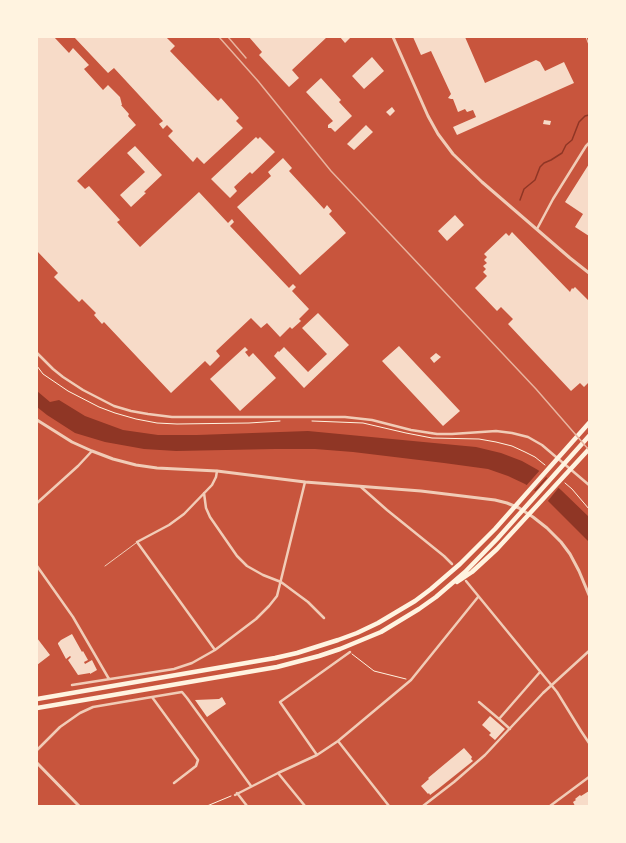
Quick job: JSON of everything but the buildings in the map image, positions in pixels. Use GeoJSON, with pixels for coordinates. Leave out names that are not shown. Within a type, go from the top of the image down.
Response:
{"type":"FeatureCollection","features":[{"type":"Feature","properties":{"kind":"highway"},"geometry":{"type":"LineString","coordinates":[[37,699],[275,658],[317,648],[357,633],[378,623],[431,590],[460,564],[510,512],[589,424]]}},
{"type":"Feature","properties":{"kind":"highway"},"geometry":{"type":"LineString","coordinates":[[444,591],[479,558],[589,436]]}},
{"type":"Feature","properties":{"kind":"highway"},"geometry":{"type":"LineString","coordinates":[[37,708],[277,666],[318,656],[381,632],[419,609],[467,575],[487,558],[508,538],[589,449]]}},
{"type":"Feature","properties":{"kind":"street"},"geometry":{"type":"LineString","coordinates":[[393,37],[428,116],[453,154],[472,173],[589,273]]}},
{"type":"Feature","properties":{"kind":"street"},"geometry":{"type":"LineString","coordinates":[[537,229],[553,199],[589,143]]}},
{"type":"Feature","properties":{"kind":"street"},"geometry":{"type":"LineString","coordinates":[[37,352],[53,369],[82,390],[114,406],[131,411],[172,417],[345,417],[372,420],[411,430],[437,434],[496,431],[512,432],[528,437],[542,445],[589,485]]}},
{"type":"Feature","properties":{"kind":"street"},"geometry":{"type":"LineString","coordinates":[[37,420],[72,442],[113,459],[136,465],[420,492],[495,500],[507,503],[519,508],[533,517],[561,542],[570,554],[579,571],[589,595]]}},
{"type":"Feature","properties":{"kind":"street"},"geometry":{"type":"LineString","coordinates":[[37,502],[78,466],[92,451]]}},
{"type":"Feature","properties":{"kind":"street"},"geometry":{"type":"LineString","coordinates":[[215,650],[137,542],[169,525],[184,514],[212,485],[216,478],[217,472]]}},
{"type":"Feature","properties":{"kind":"street"},"geometry":{"type":"LineString","coordinates":[[72,685],[174,669],[192,663],[215,650],[256,619],[277,596],[305,482]]}},
{"type":"Feature","properties":{"kind":"street"},"geometry":{"type":"LineString","coordinates":[[361,487],[452,564]]}},
{"type":"Feature","properties":{"kind":"street"},"geometry":{"type":"LineString","coordinates":[[204,493],[206,508],[210,517],[237,556],[247,566],[263,575],[281,582],[308,602],[324,618]]}},
{"type":"Feature","properties":{"kind":"street"},"geometry":{"type":"LineString","coordinates":[[37,566],[73,617],[109,679]]}},
{"type":"Feature","properties":{"kind":"street"},"geometry":{"type":"LineString","coordinates":[[466,581],[557,692],[589,743]]}},
{"type":"Feature","properties":{"kind":"street"},"geometry":{"type":"LineString","coordinates":[[247,806],[236,794],[278,772],[317,755],[338,741],[411,680],[478,597]]}},
{"type":"Feature","properties":{"kind":"street"},"geometry":{"type":"LineString","coordinates":[[423,806],[489,752],[510,728],[589,651]]}},
{"type":"Feature","properties":{"kind":"street"},"geometry":{"type":"LineString","coordinates":[[317,755],[280,702],[350,652]]}},
{"type":"Feature","properties":{"kind":"street"},"geometry":{"type":"LineString","coordinates":[[499,719],[540,672]]}},
{"type":"Feature","properties":{"kind":"street"},"geometry":{"type":"LineString","coordinates":[[37,750],[71,719],[93,707],[182,692],[251,786]]}},
{"type":"Feature","properties":{"kind":"street"},"geometry":{"type":"LineString","coordinates":[[152,697],[198,760],[196,766],[174,783]]}},
{"type":"Feature","properties":{"kind":"street"},"geometry":{"type":"LineString","coordinates":[[479,702],[510,728]]}},
{"type":"Feature","properties":{"kind":"street"},"geometry":{"type":"LineString","coordinates":[[338,741],[389,806]]}},
{"type":"Feature","properties":{"kind":"street"},"geometry":{"type":"LineString","coordinates":[[37,763],[77,805]]}},
{"type":"Feature","properties":{"kind":"street"},"geometry":{"type":"LineString","coordinates":[[278,772],[305,806]]}},
{"type":"Feature","properties":{"kind":"street"},"geometry":{"type":"LineString","coordinates":[[550,806],[589,777]]}},
{"type":"Feature","properties":{"kind":"lane"},"geometry":{"type":"LineString","coordinates":[[586,37],[589,44]]}},
{"type":"Feature","properties":{"kind":"lane"},"geometry":{"type":"LineString","coordinates":[[104,566],[137,542]]}},
{"type":"Feature","properties":{"kind":"path"},"geometry":{"type":"LineString","coordinates":[[37,366],[43,374],[68,391],[105,409],[136,420],[177,424],[279,421]]}},
{"type":"Feature","properties":{"kind":"path"},"geometry":{"type":"LineString","coordinates":[[308,421],[359,423],[432,438],[479,439],[496,442],[512,446],[526,452],[547,467]]}},
{"type":"Feature","properties":{"kind":"path"},"geometry":{"type":"LineString","coordinates":[[562,480],[589,508]]}},
{"type":"Feature","properties":{"kind":"path"},"geometry":{"type":"LineString","coordinates":[[350,652],[374,671],[411,680]]}},
{"type":"Feature","properties":{"kind":"path"},"geometry":{"type":"LineString","coordinates":[[207,806],[236,794]]}},
{"type":"Feature","properties":{"kind":"shaded area"},"geometry":{"type":"Polygon","coordinates":[[[37,391],[50,402],[59,400],[85,416],[123,430],[158,435],[308,431],[476,447],[501,453],[522,461],[538,470],[589,517],[589,542],[546,499],[525,484],[488,469],[353,452],[315,449],[176,451],[144,449],[105,442],[75,433],[37,407],[37,391]]]}},
{"type":"Feature","properties":{"kind":"pier"},"geometry":{"type":"Polygon","coordinates":[[[541,469],[548,475],[533,492],[525,487],[541,469]]]}},
{"type":"Feature","properties":{"kind":"pier"},"geometry":{"type":"Polygon","coordinates":[[[549,476],[560,486],[547,502],[534,493],[549,476]]]}},
{"type":"Feature","properties":{"kind":"waterway"},"geometry":{"type":"LineString","coordinates":[[520,200],[524,189],[535,180],[540,167],[544,163],[562,153],[566,145],[572,140],[579,122],[585,116],[589,115]]}},
{"type":"Feature","properties":{"kind":"railway"},"geometry":{"type":"LineString","coordinates":[[219,37],[258,81],[331,171],[536,389],[589,450]]}},
{"type":"Feature","properties":{"kind":"railway"},"geometry":{"type":"LineString","coordinates":[[228,37],[246,58]]}}]}
